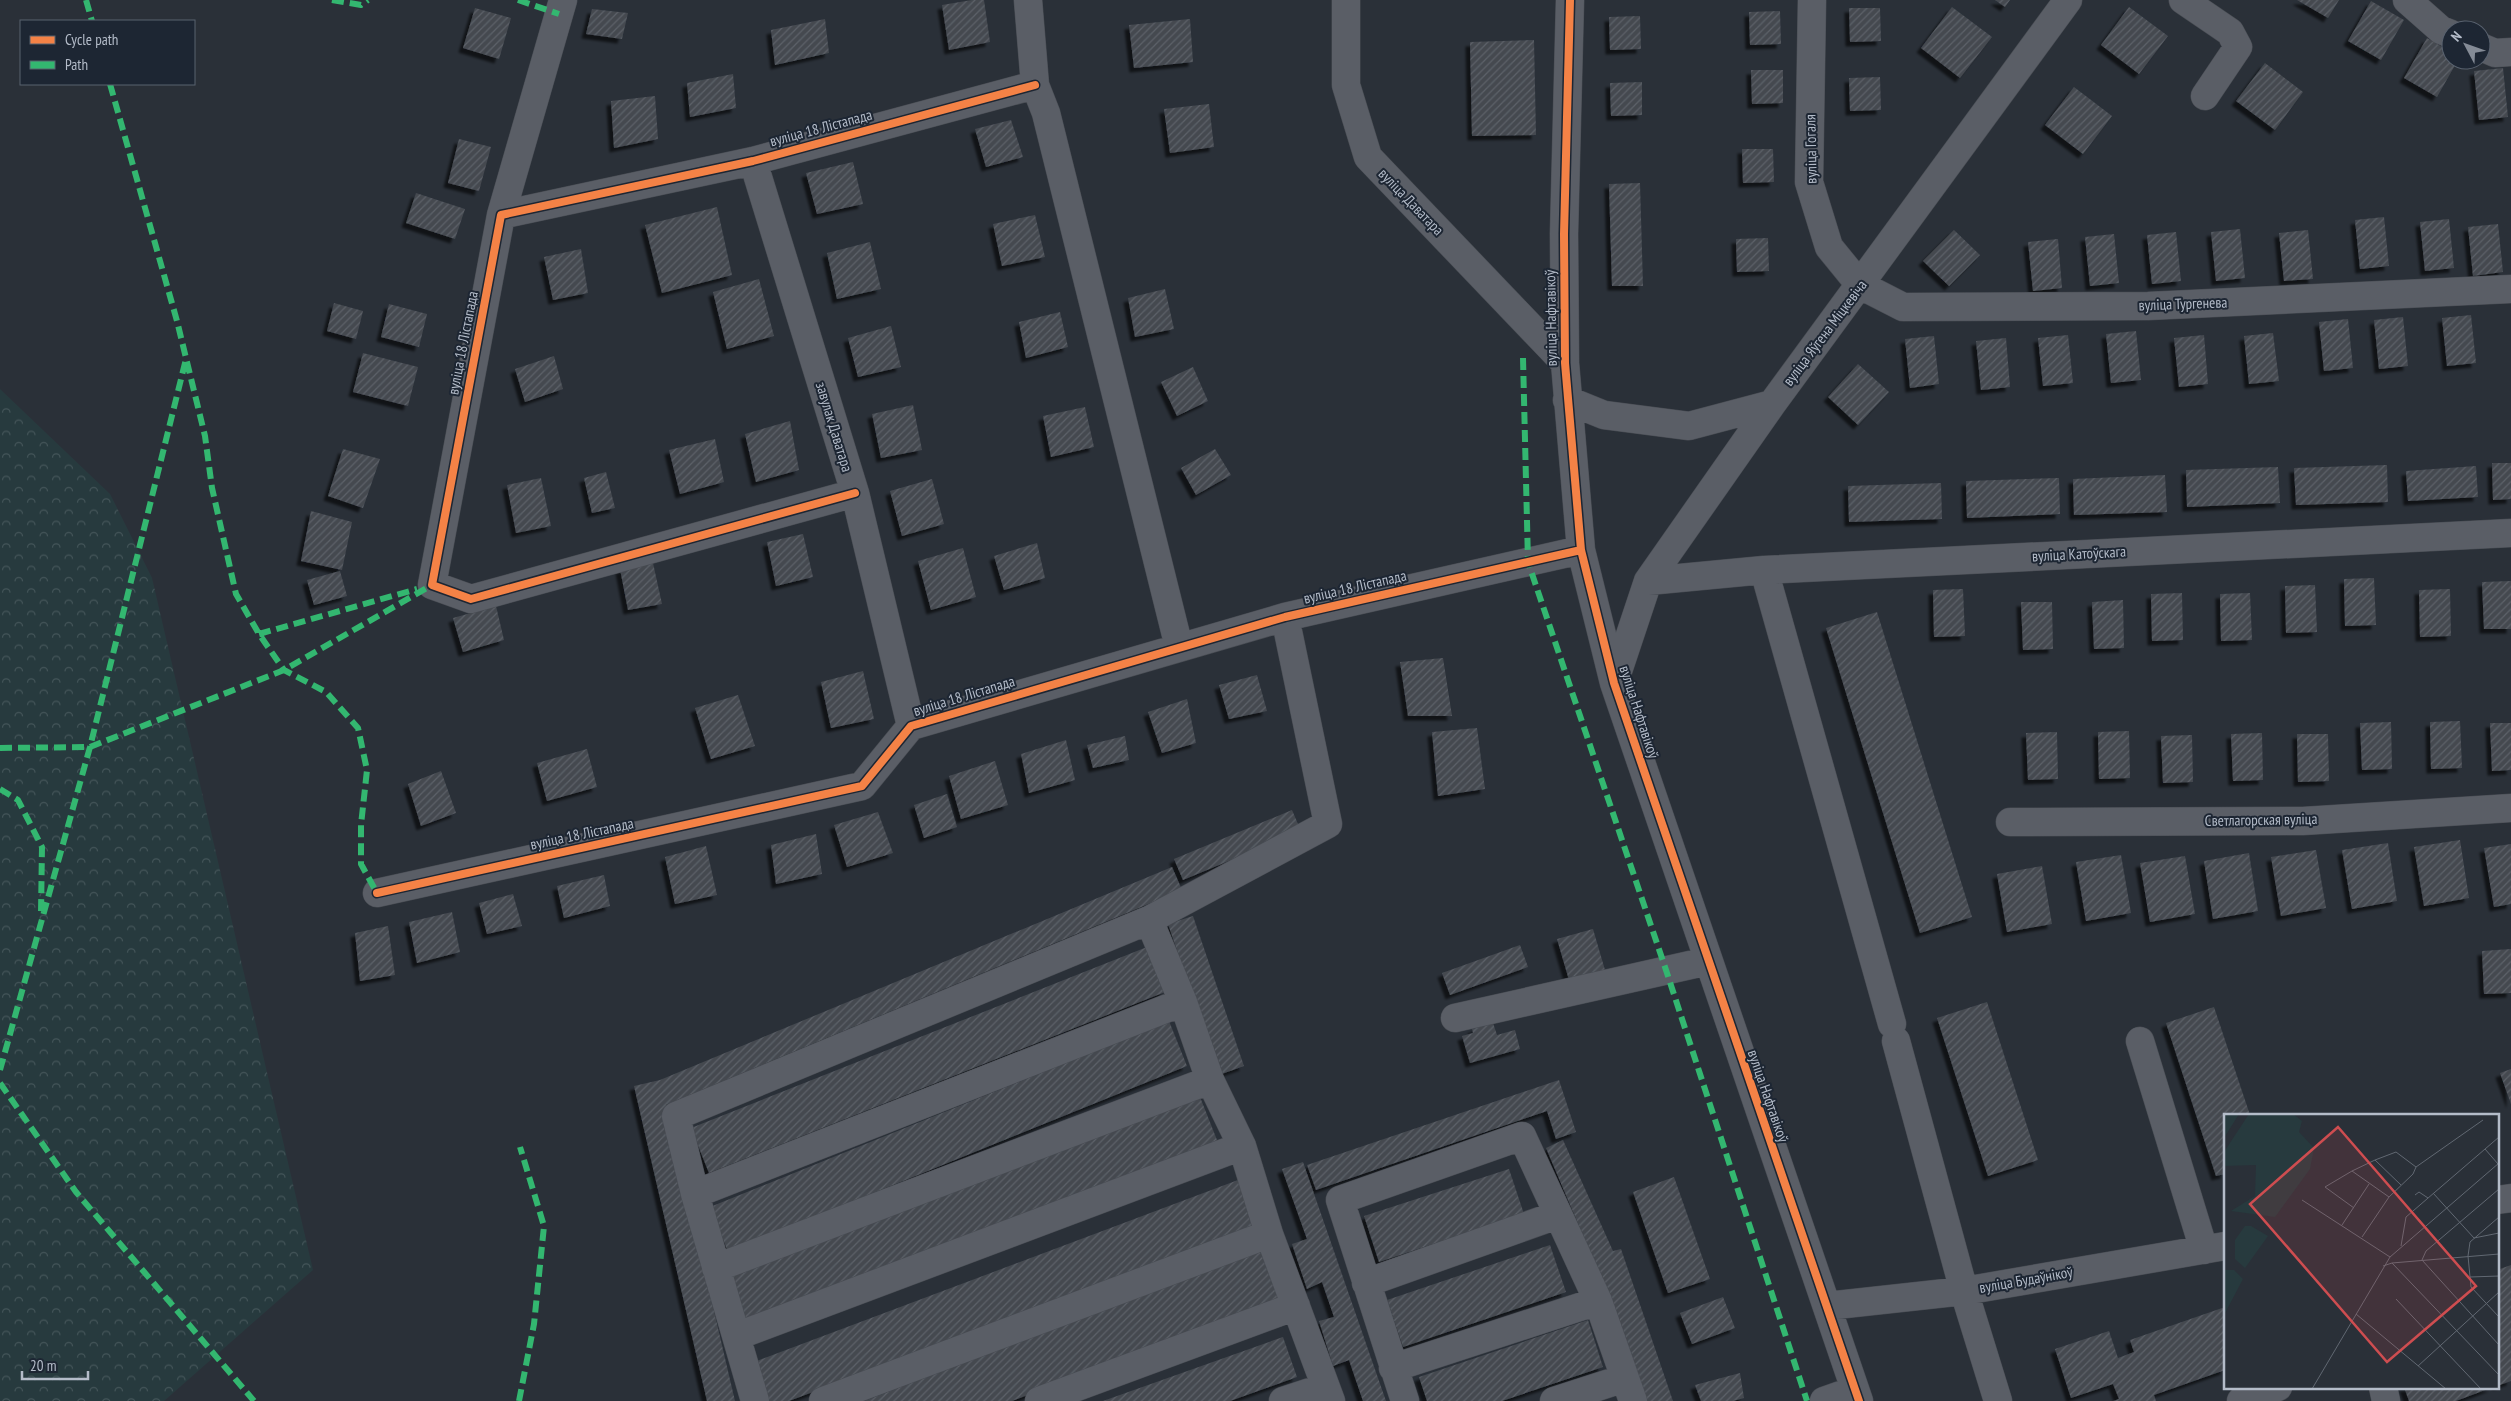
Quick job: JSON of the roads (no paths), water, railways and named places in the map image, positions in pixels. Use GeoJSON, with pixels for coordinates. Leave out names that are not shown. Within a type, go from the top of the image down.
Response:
{"type":"FeatureCollection","features":[{"type":"Feature","properties":{"kind":"street","name":"вуліца 18 Лістапада"},"geometry":{"type":"LineString","coordinates":[[563,0],[501,215],[432,585],[471,599],[855,494]]}},
{"type":"Feature","properties":{"kind":"street"},"geometry":{"type":"LineString","coordinates":[[1028,0],[1034,85],[1046,113],[1179,647]]}},
{"type":"Feature","properties":{"kind":"street","name":"вуліца Даватара"},"geometry":{"type":"LineString","coordinates":[[1346,0],[1346,85],[1368,157],[1565,364]]}},
{"type":"Feature","properties":{"kind":"street","name":"вуліца Нафтавікоў"},"geometry":{"type":"LineString","coordinates":[[1570,0],[1564,234],[1565,364],[1581,550],[1614,683],[1857,1396]]}},
{"type":"Feature","properties":{"kind":"street","name":"вуліца Гогаля"},"geometry":{"type":"LineString","coordinates":[[1812,0],[1808,182],[1829,246],[1860,285]]}},
{"type":"Feature","properties":{"kind":"street","name":"вуліца Яўгена Міцкевіча"},"geometry":{"type":"LineString","coordinates":[[1614,683],[1648,580],[1772,404],[2068,0]]}},
{"type":"Feature","properties":{"kind":"street"},"geometry":{"type":"LineString","coordinates":[[2183,0],[2230,32],[2238,47],[2205,96]]}},
{"type":"Feature","properties":{"kind":"street"},"geometry":{"type":"LineString","coordinates":[[2407,0],[2441,30]]}},
{"type":"Feature","properties":{"kind":"street"},"geometry":{"type":"LineString","coordinates":[[2491,51],[2496,53],[2511,52]]}},
{"type":"Feature","properties":{"kind":"street","name":"вуліца 18 Лістапада"},"geometry":{"type":"LineString","coordinates":[[501,215],[753,161],[1034,85]]}},
{"type":"Feature","properties":{"kind":"street","name":"завулак Даватара"},"geometry":{"type":"LineString","coordinates":[[753,161],[855,494],[911,726]]}},
{"type":"Feature","properties":{"kind":"street","name":"вуліца Тургенева"},"geometry":{"type":"LineString","coordinates":[[1860,285],[1903,307],[2148,306],[2511,289]]}},
{"type":"Feature","properties":{"kind":"street"},"geometry":{"type":"LineString","coordinates":[[1567,400],[1604,416],[1689,426],[1772,404]]}},
{"type":"Feature","properties":{"kind":"street","name":"вуліца Катоўскага"},"geometry":{"type":"LineString","coordinates":[[1648,580],[1764,570],[2511,533]]}},
{"type":"Feature","properties":{"kind":"street","name":"вуліца 18 Лістапада"},"geometry":{"type":"LineString","coordinates":[[377,893],[862,786],[911,726],[1285,617],[1581,550]]}},
{"type":"Feature","properties":{"kind":"street"},"geometry":{"type":"LineString","coordinates":[[1764,570],[1894,1032],[1964,1291],[1998,1401]]}},
{"type":"Feature","properties":{"kind":"street"},"geometry":{"type":"LineString","coordinates":[[754,1401],[694,1194],[676,1116],[1149,920],[1328,824],[1285,617]]}},
{"type":"Feature","properties":{"kind":"street","name":"Светлагорская вуліца"},"geometry":{"type":"LineString","coordinates":[[2010,822],[2303,821],[2511,808]]}},
{"type":"Feature","properties":{"kind":"street"},"geometry":{"type":"LineString","coordinates":[[1149,920],[1183,1002],[1210,1080],[1242,1146],[1269,1234],[1328,1394],[1283,1401]]}},
{"type":"Feature","properties":{"kind":"street"},"geometry":{"type":"LineString","coordinates":[[1455,1018],[1708,961]]}},
{"type":"Feature","properties":{"kind":"street"},"geometry":{"type":"LineString","coordinates":[[694,1194],[1183,1002]]}},
{"type":"Feature","properties":{"kind":"street"},"geometry":{"type":"LineString","coordinates":[[2140,1041],[2215,1248]]}},
{"type":"Feature","properties":{"kind":"street"},"geometry":{"type":"LineString","coordinates":[[716,1268],[1210,1080]]}},
{"type":"Feature","properties":{"kind":"street"},"geometry":{"type":"LineString","coordinates":[[1405,1401],[1340,1200],[1522,1136],[1598,1301],[1629,1390],[1554,1401]]}},
{"type":"Feature","properties":{"kind":"street"},"geometry":{"type":"LineString","coordinates":[[736,1336],[1242,1146]]}},
{"type":"Feature","properties":{"kind":"street"},"geometry":{"type":"LineString","coordinates":[[2498,1200],[2511,1198]]}},
{"type":"Feature","properties":{"kind":"street"},"geometry":{"type":"LineString","coordinates":[[1366,1283],[1557,1215]]}},
{"type":"Feature","properties":{"kind":"street"},"geometry":{"type":"LineString","coordinates":[[823,1401],[1269,1234]]}},
{"type":"Feature","properties":{"kind":"street","name":"вуліца Будаўнікоў"},"geometry":{"type":"LineString","coordinates":[[1827,1306],[1964,1291],[2215,1248]]}},
{"type":"Feature","properties":{"kind":"street"},"geometry":{"type":"LineString","coordinates":[[1393,1368],[1598,1301]]}},
{"type":"Feature","properties":{"kind":"street"},"geometry":{"type":"LineString","coordinates":[[1039,1401],[1296,1306]]}},
{"type":"Feature","properties":{"kind":"street"},"geometry":{"type":"LineString","coordinates":[[2241,1401],[2275,1388]]}},
{"type":"Feature","properties":{"kind":"street"},"geometry":{"type":"LineString","coordinates":[[2383,1388],[2386,1401]]}},
{"type":"Feature","properties":{"kind":"street"},"geometry":{"type":"LineString","coordinates":[[1824,1401],[1857,1396]]}}]}
